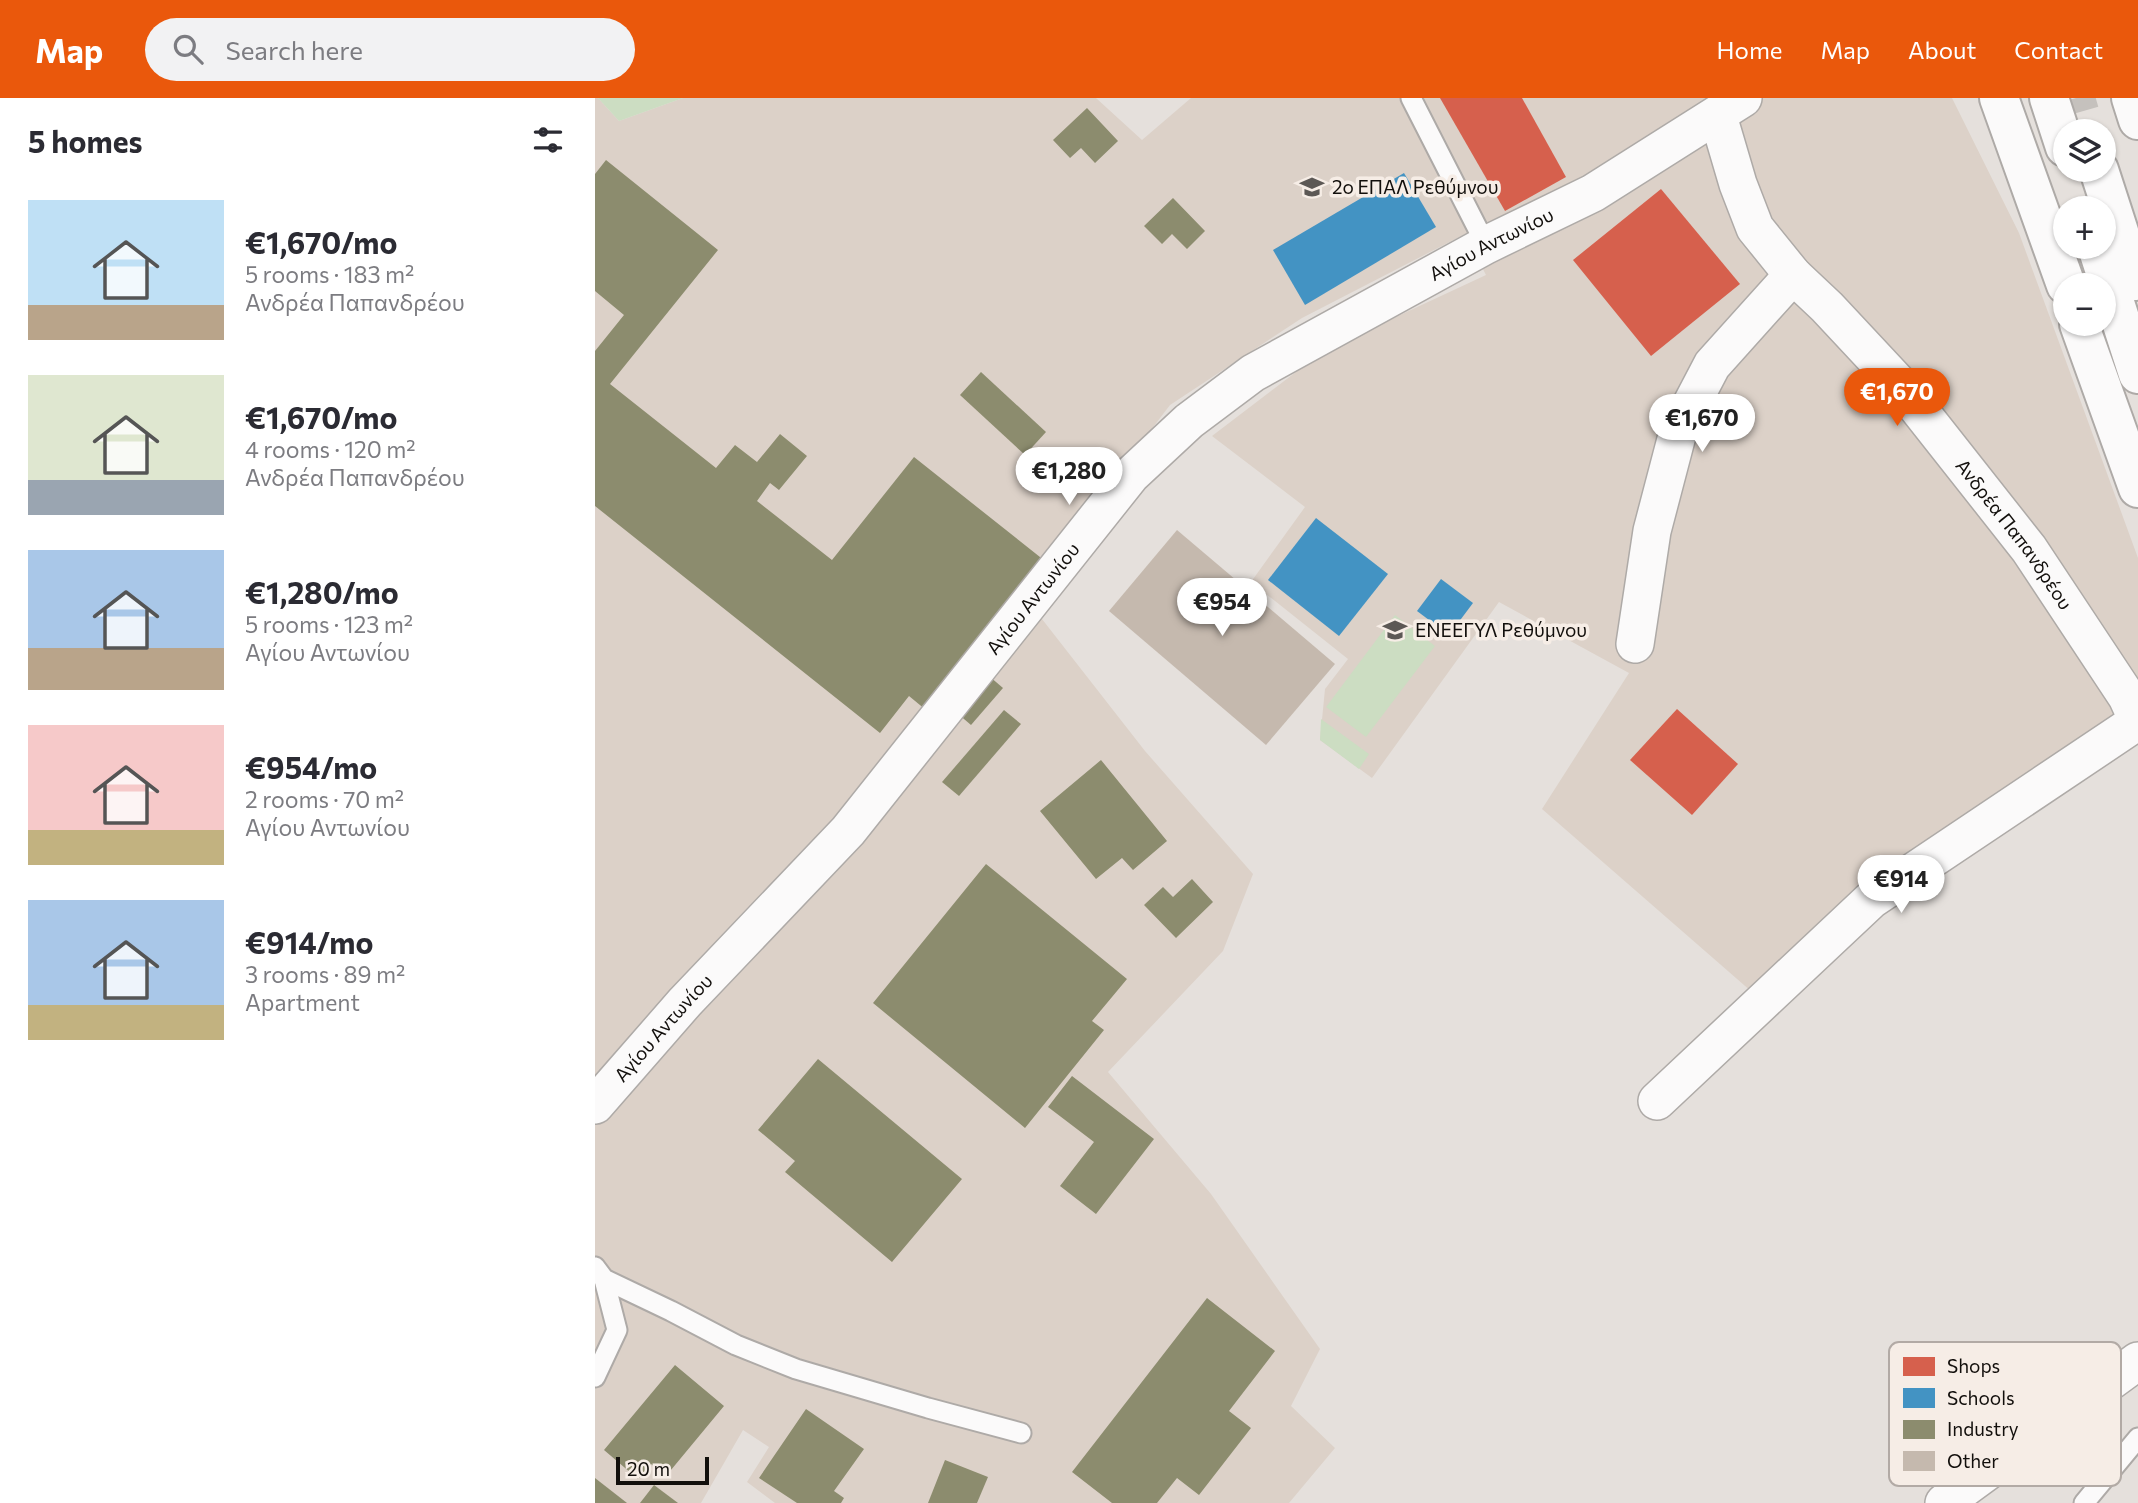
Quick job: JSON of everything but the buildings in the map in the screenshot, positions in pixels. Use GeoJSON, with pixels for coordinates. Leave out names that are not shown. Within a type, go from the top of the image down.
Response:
{"type":"FeatureCollection","features":[{"type":"Feature","properties":{"kind":"main road"},"geometry":{"type":"LineString","coordinates":[[1999,98],[2062,273]]}},
{"type":"Feature","properties":{"kind":"main road"},"geometry":{"type":"LineString","coordinates":[[2131,98],[2138,120]]}},
{"type":"Feature","properties":{"kind":"main road"},"geometry":{"type":"LineString","coordinates":[[2103,182],[2138,289]]}},
{"type":"Feature","properties":{"kind":"main road"},"geometry":{"type":"LineString","coordinates":[[2101,259],[2138,374]]}},
{"type":"Feature","properties":{"kind":"main road"},"geometry":{"type":"LineString","coordinates":[[2083,336],[2138,488]]}},
{"type":"Feature","properties":{"kind":"street","name":"Αγίου Αντωνίου"},"geometry":{"type":"LineString","coordinates":[[595,1105],[685,1002],[848,831],[1131,475],[1189,421],[1253,373],[1486,245],[1593,193],[1730,107]]}},
{"type":"Feature","properties":{"kind":"street","name":"Ανδρέα Παπανδρέου"},"geometry":{"type":"LineString","coordinates":[[1730,107],[1738,184],[1755,228],[1793,275],[1898,383],[2029,549],[2127,697],[2138,721]]}},
{"type":"Feature","properties":{"kind":"street"},"geometry":{"type":"LineString","coordinates":[[1635,644],[1652,531],[1679,428],[1712,365],[1793,275]]}},
{"type":"Feature","properties":{"kind":"street"},"geometry":{"type":"LineString","coordinates":[[1657,1101],[1871,900],[2138,721]]}},
{"type":"Feature","properties":{"kind":"street"},"geometry":{"type":"LineString","coordinates":[[2121,1373],[2138,1361]]}},
{"type":"Feature","properties":{"kind":"street"},"geometry":{"type":"LineString","coordinates":[[1944,1503],[1967,1486]]}},
{"type":"Feature","properties":{"kind":"lane"},"geometry":{"type":"LineString","coordinates":[[1411,98],[1486,245]]}},
{"type":"Feature","properties":{"kind":"lane"},"geometry":{"type":"LineString","coordinates":[[595,1377],[617,1330],[599,1273]]}},
{"type":"Feature","properties":{"kind":"lane"},"geometry":{"type":"LineString","coordinates":[[599,1273],[736,1345],[796,1369],[1021,1433]]}},
{"type":"Feature","properties":{"kind":"lane"},"geometry":{"type":"LineString","coordinates":[[2121,1458],[2138,1438]]}},
{"type":"Feature","properties":{"kind":"lane"},"geometry":{"type":"LineString","coordinates":[[2084,1503],[2098,1486]]}},
{"type":"Feature","properties":{"kind":"shaded area"},"geometry":{"type":"Polygon","coordinates":[[[595,98],[619,121],[683,98],[1096,98],[1142,140],[1191,98],[1952,98],[2019,233],[2053,326],[2053,336],[2057,336],[2138,558],[2138,706],[1752,992],[1542,809],[1629,673],[1499,602],[1372,778],[1320,740],[1325,689],[1348,659],[1251,582],[1305,507],[1212,436],[1325,350],[1486,275],[1465,234],[1302,318],[1170,405],[1024,596],[1145,751],[1253,874],[1223,951],[1108,1072],[1211,1194],[1320,1349],[1291,1406],[1335,1448],[1289,1503],[775,1503],[747,1482],[769,1447],[743,1430],[701,1503],[595,1503],[595,98]]]}},
{"type":"Feature","properties":{"kind":"green space"},"geometry":{"type":"Polygon","coordinates":[[[598,98],[683,98],[619,121],[598,98]]]}},
{"type":"Feature","properties":{"kind":"green space"},"geometry":{"type":"Polygon","coordinates":[[[1395,615],[1435,646],[1366,737],[1326,707],[1395,615]]]}},
{"type":"Feature","properties":{"kind":"green space"},"geometry":{"type":"Polygon","coordinates":[[[1321,719],[1369,754],[1359,769],[1320,740],[1321,719]]]}},
{"type":"Feature","properties":{"kind":"tunnel"},"geometry":{"type":"LineString","coordinates":[[2076,98],[2080,112]]}},
{"type":"Feature","properties":{"kind":"place","name":"2ο ΕΠΑΛ Ρεθύμνου"},"geometry":{"type":"Point","coordinates":[1312,187]}},
{"type":"Feature","properties":{"kind":"place","name":"ΕΝΕΕΓΥΛ Ρεθύμνου"},"geometry":{"type":"Point","coordinates":[1395,630]}}]}
